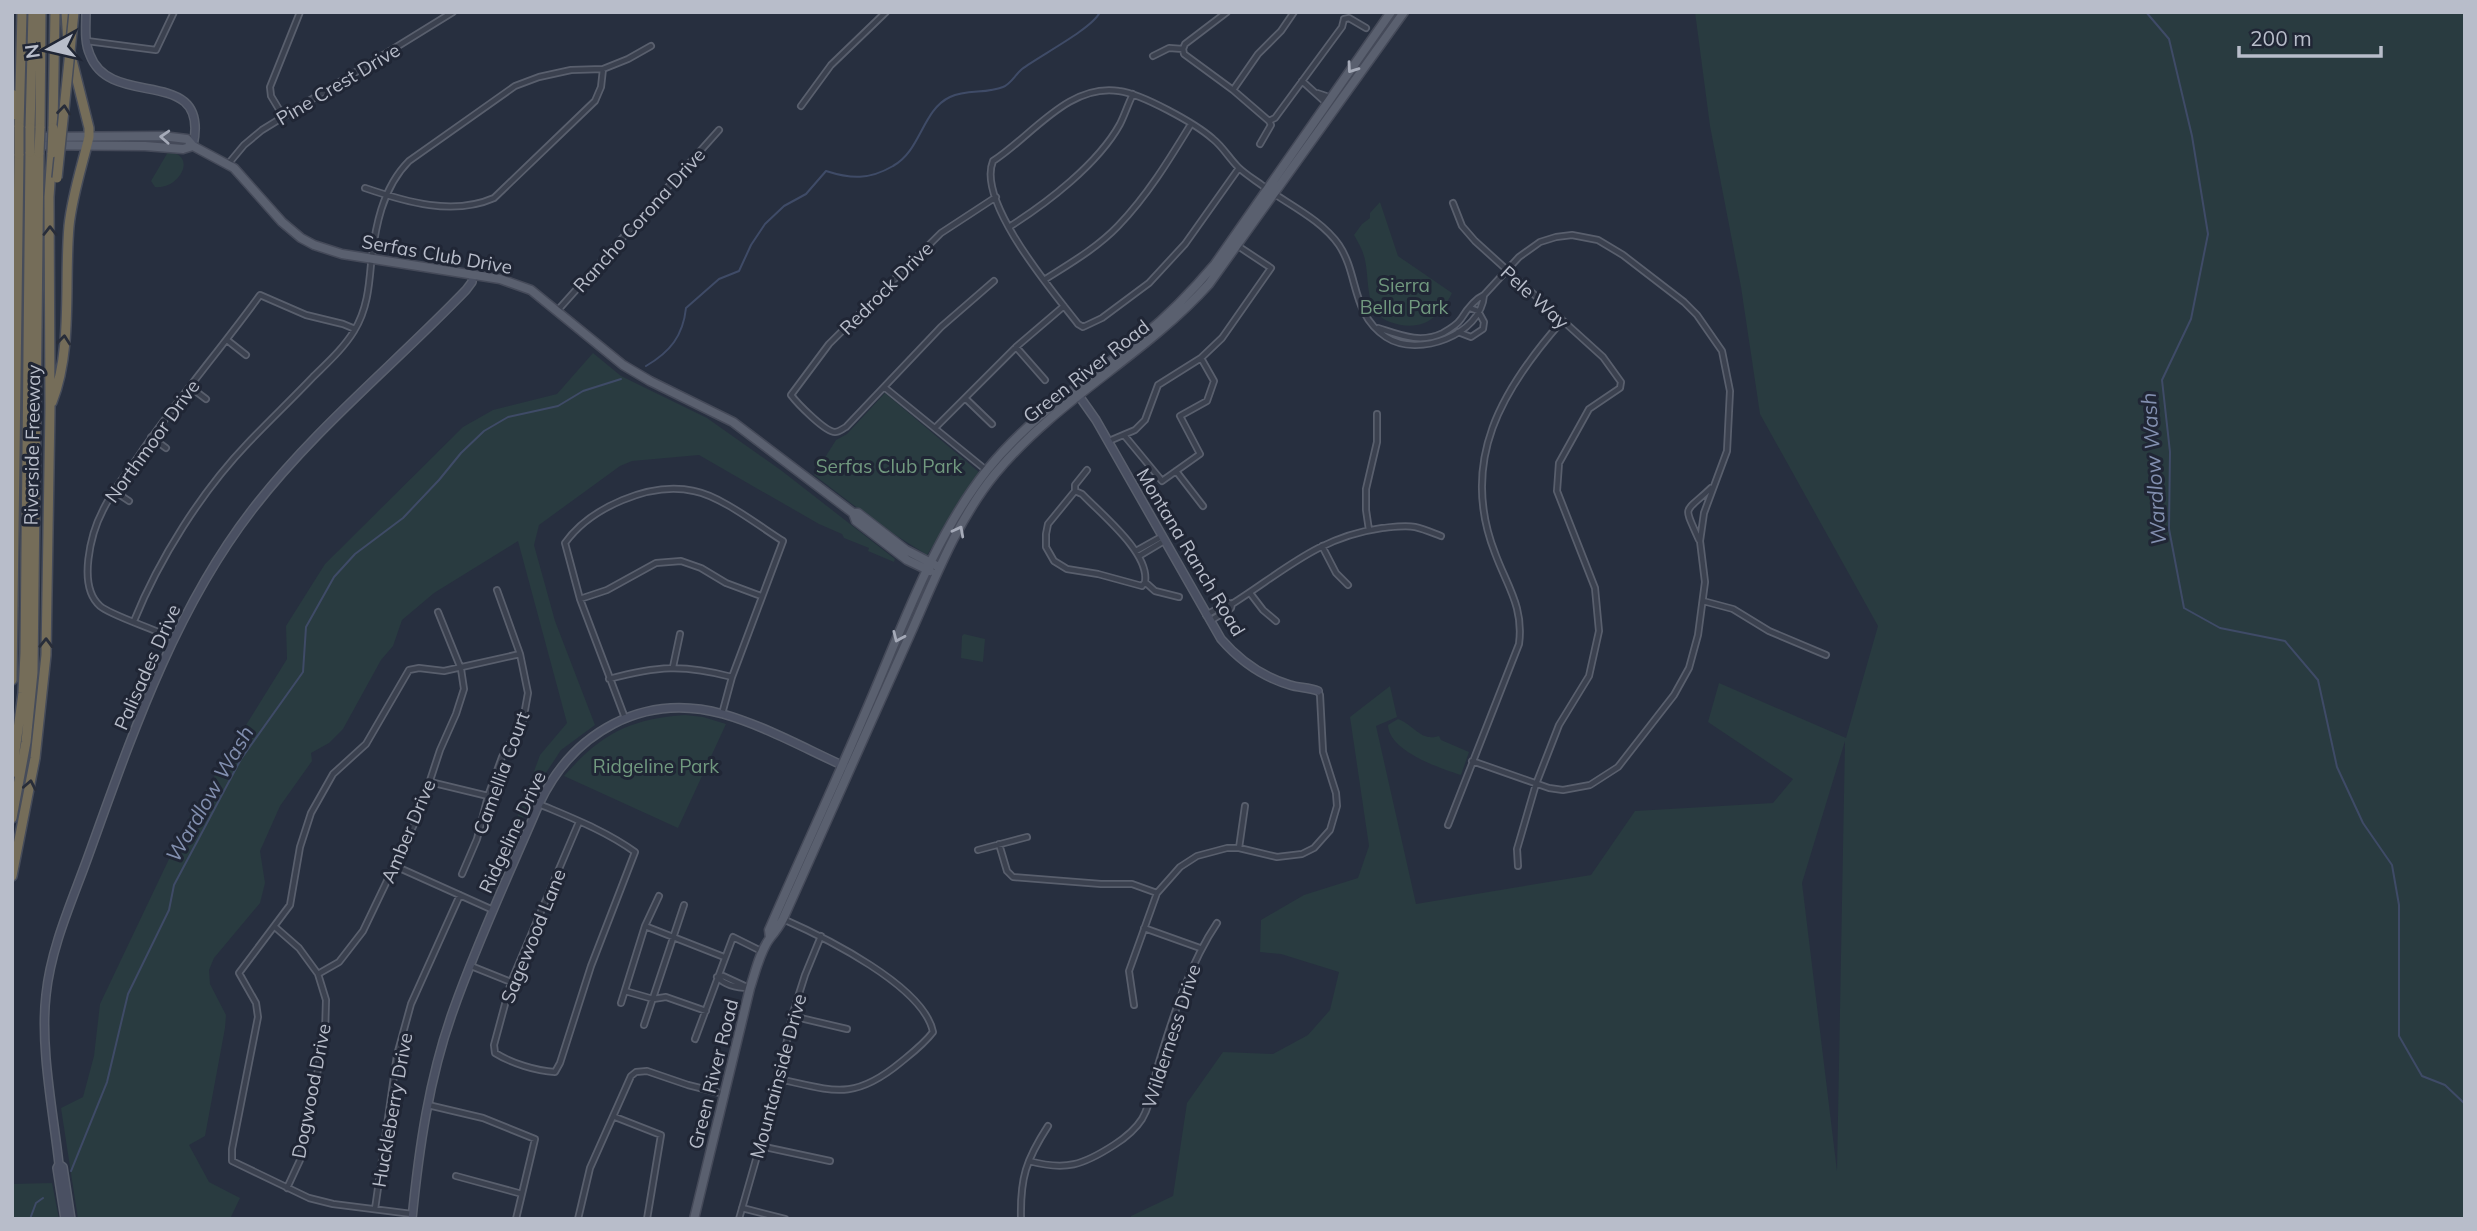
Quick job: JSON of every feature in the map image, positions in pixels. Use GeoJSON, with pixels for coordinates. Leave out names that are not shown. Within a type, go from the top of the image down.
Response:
{"type":"FeatureCollection","features":[{"type":"Feature","properties":{"kind":"highway","name":"Riverside Freeway"},"geometry":{"type":"LineString","coordinates":[[12,680],[22,12]]}},
{"type":"Feature","properties":{"kind":"highway"},"geometry":{"type":"LineString","coordinates":[[12,818],[26,742],[33,672],[33,12]]}},
{"type":"Feature","properties":{"kind":"highway"},"geometry":{"type":"LineString","coordinates":[[35,128],[41,12]]}},
{"type":"Feature","properties":{"kind":"highway","name":"Riverside Freeway"},"geometry":{"type":"LineString","coordinates":[[12,876],[35,758],[46,655],[50,407],[49,197],[55,12]]}},
{"type":"Feature","properties":{"kind":"highway"},"geometry":{"type":"LineString","coordinates":[[50,407],[58,386],[65,326],[70,213],[88,141],[68,44],[65,12]]}},
{"type":"Feature","properties":{"kind":"highway"},"geometry":{"type":"LineString","coordinates":[[49,197],[57,177],[74,12]]}},
{"type":"Feature","properties":{"kind":"highway"},"geometry":{"type":"LineString","coordinates":[[12,94],[19,125]]}},
{"type":"Feature","properties":{"kind":"highway"},"geometry":{"type":"LineString","coordinates":[[12,773],[23,693],[25,653],[35,153]]}},
{"type":"Feature","properties":{"kind":"highway"},"geometry":{"type":"LineString","coordinates":[[12,562],[14,595]]}},
{"type":"Feature","properties":{"kind":"main road","name":"Green River Road"},"geometry":{"type":"LineString","coordinates":[[1076,391],[1150,342],[1187,308],[1238,246],[1328,101],[1399,13]]}},
{"type":"Feature","properties":{"kind":"main road","name":"Green River Road"},"geometry":{"type":"LineString","coordinates":[[694,1219],[750,988],[770,938],[776,933],[783,919],[815,847],[846,767],[934,568],[972,508],[990,473],[1076,391],[1187,296],[1215,264],[1270,191],[1302,157],[1399,13]]}},
{"type":"Feature","properties":{"kind":"main road"},"geometry":{"type":"LineString","coordinates":[[1302,157],[1311,135],[1331,108],[1328,101]]}},
{"type":"Feature","properties":{"kind":"main road","name":"Serfas Club Drive"},"geometry":{"type":"LineString","coordinates":[[12,137],[183,149],[192,146],[229,163],[282,222],[300,238],[328,251],[473,274],[516,283],[531,290],[623,365],[733,422],[853,513],[858,513],[934,568]]}},
{"type":"Feature","properties":{"kind":"main road","name":"Serfas Club Drive"},"geometry":{"type":"LineString","coordinates":[[12,145],[88,141]]}},
{"type":"Feature","properties":{"kind":"main road","name":"Green River Road"},"geometry":{"type":"LineString","coordinates":[[770,938],[769,930],[780,904],[846,767]]}},
{"type":"Feature","properties":{"kind":"main road"},"geometry":{"type":"LineString","coordinates":[[810,838],[815,847]]}},
{"type":"Feature","properties":{"kind":"main road"},"geometry":{"type":"LineString","coordinates":[[780,904],[783,919]]}},
{"type":"Feature","properties":{"kind":"street"},"geometry":{"type":"LineString","coordinates":[[86,12],[86,41],[90,57],[105,75],[130,87],[174,94],[185,103],[196,123],[192,146]]}},
{"type":"Feature","properties":{"kind":"street"},"geometry":{"type":"LineString","coordinates":[[86,41],[156,50],[174,12]]}},
{"type":"Feature","properties":{"kind":"street"},"geometry":{"type":"LineString","coordinates":[[284,116],[271,96],[270,87],[300,12]]}},
{"type":"Feature","properties":{"kind":"street","name":"Pine Crest Drive"},"geometry":{"type":"LineString","coordinates":[[229,163],[252,137],[453,12]]}},
{"type":"Feature","properties":{"kind":"street"},"geometry":{"type":"LineString","coordinates":[[801,106],[831,65],[886,12]]}},
{"type":"Feature","properties":{"kind":"street"},"geometry":{"type":"LineString","coordinates":[[1183,49],[1185,44],[1227,12]]}},
{"type":"Feature","properties":{"kind":"street"},"geometry":{"type":"LineString","coordinates":[[1233,90],[1258,54],[1281,31],[1294,12]]}},
{"type":"Feature","properties":{"kind":"street"},"geometry":{"type":"LineString","coordinates":[[1339,13],[1344,19]]}},
{"type":"Feature","properties":{"kind":"street"},"geometry":{"type":"LineString","coordinates":[[1344,19],[1349,18],[1366,28]]}},
{"type":"Feature","properties":{"kind":"street"},"geometry":{"type":"LineString","coordinates":[[1269,121],[1275,118],[1342,27],[1344,19]]}},
{"type":"Feature","properties":{"kind":"street"},"geometry":{"type":"LineString","coordinates":[[134,621],[148,586],[214,484],[246,445],[338,352],[355,329],[367,300],[372,258],[386,195],[396,174],[408,161],[515,86],[571,70],[603,69],[651,46]]}},
{"type":"Feature","properties":{"kind":"street"},"geometry":{"type":"LineString","coordinates":[[1153,56],[1169,48],[1183,49]]}},
{"type":"Feature","properties":{"kind":"street"},"geometry":{"type":"LineString","coordinates":[[1183,49],[1188,58],[1233,90],[1269,121],[1271,125],[1260,144]]}},
{"type":"Feature","properties":{"kind":"street"},"geometry":{"type":"LineString","coordinates":[[365,188],[386,195],[456,208],[479,205],[495,198],[595,101],[601,87],[603,69]]}},
{"type":"Feature","properties":{"kind":"street"},"geometry":{"type":"LineString","coordinates":[[1301,81],[1317,93]]}},
{"type":"Feature","properties":{"kind":"street"},"geometry":{"type":"LineString","coordinates":[[1239,168],[1185,244],[1149,283],[1102,318],[1083,327],[1044,280],[1009,227],[996,197],[990,174],[993,161],[1056,110],[1097,91],[1119,90],[1133,94],[1191,124],[1214,140],[1239,168],[1326,231],[1337,242],[1349,267],[1359,303],[1370,321],[1386,337],[1417,345],[1436,342],[1458,332],[1474,320],[1484,295]]}},
{"type":"Feature","properties":{"kind":"street"},"geometry":{"type":"LineString","coordinates":[[1009,227],[1052,198],[1087,166],[1119,125],[1133,94]]}},
{"type":"Feature","properties":{"kind":"street"},"geometry":{"type":"LineString","coordinates":[[1044,280],[1073,262],[1117,228],[1143,197],[1191,124]]}},
{"type":"Feature","properties":{"kind":"street","name":"Rancho Corona Drive"},"geometry":{"type":"LineString","coordinates":[[558,310],[719,130]]}},
{"type":"Feature","properties":{"kind":"street","name":"Redrock Drive"},"geometry":{"type":"LineString","coordinates":[[884,387],[838,432],[830,431],[791,395],[829,344],[941,233],[996,197]]}},
{"type":"Feature","properties":{"kind":"street","name":"Pele Way"},"geometry":{"type":"LineString","coordinates":[[1453,203],[1462,226],[1475,242],[1603,358],[1621,382],[1620,388],[1588,409],[1559,463],[1557,491],[1595,588],[1599,631],[1589,676],[1559,725],[1536,784]]}},
{"type":"Feature","properties":{"kind":"street"},"geometry":{"type":"LineString","coordinates":[[1377,328],[1408,338],[1437,336],[1451,329],[1519,257],[1539,242],[1556,237],[1586,237],[1610,245],[1684,302],[1697,315],[1722,351],[1730,391],[1727,450],[1704,513],[1700,541],[1705,582],[1703,600],[1695,654],[1683,681],[1618,768],[1600,780],[1563,790],[1536,784],[1472,761]]}},
{"type":"Feature","properties":{"kind":"street"},"geometry":{"type":"LineString","coordinates":[[1108,442],[1139,427],[1145,421],[1158,385],[1201,358],[1222,338],[1271,268],[1238,246]]}},
{"type":"Feature","properties":{"kind":"street","name":"Palisades Drive"},"geometry":{"type":"LineString","coordinates":[[71,1219],[63,1167],[60,1164],[46,1044],[44,1016],[49,974],[59,937],[128,747],[175,639],[213,566],[266,492],[315,439],[466,290],[473,274]]}},
{"type":"Feature","properties":{"kind":"street"},"geometry":{"type":"LineString","coordinates":[[990,473],[884,387],[941,327],[994,281]]}},
{"type":"Feature","properties":{"kind":"street","name":"Northmoor Drive"},"geometry":{"type":"LineString","coordinates":[[158,632],[100,607],[90,592],[87,572],[92,536],[114,491],[151,437],[260,295],[306,315],[355,329]]}},
{"type":"Feature","properties":{"kind":"street"},"geometry":{"type":"LineString","coordinates":[[935,429],[1016,347],[1064,306]]}},
{"type":"Feature","properties":{"kind":"street"},"geometry":{"type":"LineString","coordinates":[[1458,332],[1471,337],[1483,329],[1484,323],[1478,311],[1471,308]]}},
{"type":"Feature","properties":{"kind":"street"},"geometry":{"type":"LineString","coordinates":[[1448,825],[1519,644],[1521,628],[1520,613],[1495,555],[1483,514],[1481,481],[1485,450],[1496,416],[1521,370],[1562,321]]}},
{"type":"Feature","properties":{"kind":"street"},"geometry":{"type":"LineString","coordinates":[[227,340],[246,355]]}},
{"type":"Feature","properties":{"kind":"street"},"geometry":{"type":"LineString","coordinates":[[1016,347],[1045,380]]}},
{"type":"Feature","properties":{"kind":"street"},"geometry":{"type":"LineString","coordinates":[[1124,435],[1161,481],[1200,454],[1181,416],[1207,401],[1214,381],[1201,358]]}},
{"type":"Feature","properties":{"kind":"street"},"geometry":{"type":"LineString","coordinates":[[190,387],[206,399]]}},
{"type":"Feature","properties":{"kind":"street","name":"Montana Ranch Road"},"geometry":{"type":"LineString","coordinates":[[1076,391],[1221,639],[1245,662],[1275,679],[1318,691]]}},
{"type":"Feature","properties":{"kind":"street"},"geometry":{"type":"LineString","coordinates":[[965,398],[992,424]]}},
{"type":"Feature","properties":{"kind":"street"},"geometry":{"type":"LineString","coordinates":[[1368,530],[1366,489],[1377,442],[1377,414]]}},
{"type":"Feature","properties":{"kind":"street"},"geometry":{"type":"LineString","coordinates":[[151,437],[166,448]]}},
{"type":"Feature","properties":{"kind":"street"},"geometry":{"type":"LineString","coordinates":[[1075,491],[1082,494],[1137,554],[1146,573],[1142,586],[1067,569],[1054,561],[1046,547],[1048,524],[1075,491],[1075,485],[1087,470]]}},
{"type":"Feature","properties":{"kind":"street"},"geometry":{"type":"LineString","coordinates":[[1176,471],[1203,506]]}},
{"type":"Feature","properties":{"kind":"street"},"geometry":{"type":"LineString","coordinates":[[1700,541],[1688,520],[1688,512],[1695,500],[1712,488]]}},
{"type":"Feature","properties":{"kind":"street"},"geometry":{"type":"LineString","coordinates":[[625,719],[580,599],[565,544],[573,532],[618,501],[640,493],[669,491],[693,490],[716,499],[783,541],[732,677],[722,714]]}},
{"type":"Feature","properties":{"kind":"street"},"geometry":{"type":"LineString","coordinates":[[114,491],[129,501]]}},
{"type":"Feature","properties":{"kind":"street"},"geometry":{"type":"LineString","coordinates":[[1208,618],[1231,608],[1232,604],[1295,560],[1322,546],[1368,530],[1414,527],[1441,536]]}},
{"type":"Feature","properties":{"kind":"street"},"geometry":{"type":"LineString","coordinates":[[1137,554],[1163,539]]}},
{"type":"Feature","properties":{"kind":"street"},"geometry":{"type":"LineString","coordinates":[[1322,546],[1329,562],[1348,585]]}},
{"type":"Feature","properties":{"kind":"street"},"geometry":{"type":"LineString","coordinates":[[580,599],[607,590],[656,563],[681,561],[761,596]]}},
{"type":"Feature","properties":{"kind":"street"},"geometry":{"type":"LineString","coordinates":[[1145,582],[1155,591],[1179,597]]}},
{"type":"Feature","properties":{"kind":"street","name":"Camellia Court"},"geometry":{"type":"LineString","coordinates":[[462,874],[477,839],[502,757],[523,721],[528,694],[520,654],[497,590]]}},
{"type":"Feature","properties":{"kind":"street"},"geometry":{"type":"LineString","coordinates":[[1250,593],[1276,621]]}},
{"type":"Feature","properties":{"kind":"street"},"geometry":{"type":"LineString","coordinates":[[1703,600],[1733,609],[1769,631],[1826,655]]}},
{"type":"Feature","properties":{"kind":"street"},"geometry":{"type":"LineString","coordinates":[[438,612],[461,668]]}},
{"type":"Feature","properties":{"kind":"street"},"geometry":{"type":"LineString","coordinates":[[673,667],[680,634]]}},
{"type":"Feature","properties":{"kind":"street"},"geometry":{"type":"LineString","coordinates":[[412,1216],[309,1198],[232,1161],[232,1149],[258,1017],[256,1003],[239,973],[290,905],[300,846],[311,813],[333,774],[366,744],[409,670],[419,668],[444,671],[520,654]]}},
{"type":"Feature","properties":{"kind":"street"},"geometry":{"type":"LineString","coordinates":[[609,679],[673,667],[705,670],[732,677]]}},
{"type":"Feature","properties":{"kind":"street","name":"Amber Drive"},"geometry":{"type":"LineString","coordinates":[[317,974],[339,962],[351,948],[363,931],[395,866],[419,814],[464,689],[461,668]]}},
{"type":"Feature","properties":{"kind":"street"},"geometry":{"type":"LineString","coordinates":[[1134,1005],[1129,971],[1157,893],[1180,867],[1197,856],[1214,850],[1239,848],[1277,857],[1290,857],[1314,848],[1330,830],[1337,806],[1336,793],[1323,752],[1318,691]]}},
{"type":"Feature","properties":{"kind":"street","name":"Ridgeline Drive"},"geometry":{"type":"LineString","coordinates":[[412,1216],[428,1105],[453,1011],[539,804],[551,781],[573,752],[601,731],[625,719],[668,709],[698,709],[741,720],[846,767]]}},
{"type":"Feature","properties":{"kind":"street"},"geometry":{"type":"LineString","coordinates":[[430,782],[488,796]]}},
{"type":"Feature","properties":{"kind":"street"},"geometry":{"type":"LineString","coordinates":[[1518,866],[1517,849],[1536,784]]}},
{"type":"Feature","properties":{"kind":"street"},"geometry":{"type":"LineString","coordinates":[[539,804],[579,821]]}},
{"type":"Feature","properties":{"kind":"street"},"geometry":{"type":"LineString","coordinates":[[1239,848],[1245,806]]}},
{"type":"Feature","properties":{"kind":"street","name":"Sagewood Lane"},"geometry":{"type":"LineString","coordinates":[[579,821],[619,840],[635,852],[591,966],[555,1072],[546,1072],[495,1053],[494,1045],[511,982],[579,821]]}},
{"type":"Feature","properties":{"kind":"street"},"geometry":{"type":"LineString","coordinates":[[978,850],[1027,837]]}},
{"type":"Feature","properties":{"kind":"street"},"geometry":{"type":"LineString","coordinates":[[999,844],[1007,871],[1013,877],[1088,884],[1132,884],[1157,893]]}},
{"type":"Feature","properties":{"kind":"street"},"geometry":{"type":"LineString","coordinates":[[395,866],[493,911]]}},
{"type":"Feature","properties":{"kind":"street","name":"Huckleberry Drive"},"geometry":{"type":"LineString","coordinates":[[375,1210],[397,1055],[411,1004],[460,895]]}},
{"type":"Feature","properties":{"kind":"street"},"geometry":{"type":"LineString","coordinates":[[621,1003],[645,926],[659,895]]}},
{"type":"Feature","properties":{"kind":"street"},"geometry":{"type":"LineString","coordinates":[[644,1025],[684,905]]}},
{"type":"Feature","properties":{"kind":"street"},"geometry":{"type":"LineString","coordinates":[[779,1079],[829,1090],[853,1090],[882,1077],[933,1032],[922,1009],[912,997],[839,945],[783,919]]}},
{"type":"Feature","properties":{"kind":"street","name":"Wilderness Drive"},"geometry":{"type":"LineString","coordinates":[[1029,1161],[1052,1168],[1075,1166],[1097,1156],[1135,1129],[1149,1103],[1161,1055],[1200,948],[1217,923]]}},
{"type":"Feature","properties":{"kind":"street"},"geometry":{"type":"LineString","coordinates":[[645,926],[724,957]]}},
{"type":"Feature","properties":{"kind":"street","name":"Dogwood Drive"},"geometry":{"type":"LineString","coordinates":[[275,927],[299,948],[317,974],[326,1000],[325,1034],[300,1160],[287,1188]]}},
{"type":"Feature","properties":{"kind":"street"},"geometry":{"type":"LineString","coordinates":[[1144,928],[1200,948]]}},
{"type":"Feature","properties":{"kind":"street","name":"Mountainside Drive"},"geometry":{"type":"LineString","coordinates":[[739,1219],[779,1079],[792,1016],[804,975],[821,936]]}},
{"type":"Feature","properties":{"kind":"street"},"geometry":{"type":"LineString","coordinates":[[695,1039],[733,937],[764,952]]}},
{"type":"Feature","properties":{"kind":"street"},"geometry":{"type":"LineString","coordinates":[[471,966],[511,982]]}},
{"type":"Feature","properties":{"kind":"street"},"geometry":{"type":"LineString","coordinates":[[717,977],[723,976],[750,988]]}},
{"type":"Feature","properties":{"kind":"street"},"geometry":{"type":"LineString","coordinates":[[625,991],[653,999],[666,997],[706,1011]]}},
{"type":"Feature","properties":{"kind":"street"},"geometry":{"type":"LineString","coordinates":[[792,1016],[846,1029]]}},
{"type":"Feature","properties":{"kind":"street"},"geometry":{"type":"LineString","coordinates":[[578,1219],[590,1168],[631,1076],[636,1072],[648,1071],[725,1094]]}},
{"type":"Feature","properties":{"kind":"street"},"geometry":{"type":"LineString","coordinates":[[428,1105],[482,1118],[535,1139],[516,1219]]}},
{"type":"Feature","properties":{"kind":"street"},"geometry":{"type":"LineString","coordinates":[[615,1117],[654,1130],[661,1135],[646,1219]]}},
{"type":"Feature","properties":{"kind":"street"},"geometry":{"type":"LineString","coordinates":[[1021,1219],[1022,1177],[1036,1144],[1048,1126]]}},
{"type":"Feature","properties":{"kind":"street"},"geometry":{"type":"LineString","coordinates":[[760,1146],[830,1161]]}},
{"type":"Feature","properties":{"kind":"street","name":"Palisades Drive"},"geometry":{"type":"LineString","coordinates":[[60,1164],[57,1168],[65,1219]]}},
{"type":"Feature","properties":{"kind":"street"},"geometry":{"type":"LineString","coordinates":[[456,1176],[522,1194]]}},
{"type":"Feature","properties":{"kind":"street"},"geometry":{"type":"LineString","coordinates":[[742,1208],[785,1219]]}},
{"type":"Feature","properties":{"kind":"green space"},"geometry":{"type":"Polygon","coordinates":[[[1695,12],[2465,12],[2465,1219],[1131,1219],[1131,1216],[1173,1196],[1187,1103],[1223,1052],[1273,1054],[1308,1035],[1330,1010],[1339,972],[1281,954],[1260,952],[1261,920],[1304,895],[1358,878],[1369,846],[1350,717],[1390,686],[1397,717],[1376,726],[1416,904],[1591,875],[1635,811],[1773,803],[1793,779],[1708,722],[1719,683],[1846,738],[1878,626],[1760,414],[1741,287],[1710,126],[1695,12]],[[1845,741],[1802,883],[1837,1171],[1845,741]]]}},
{"type":"Feature","properties":{"kind":"green space"},"geometry":{"type":"Polygon","coordinates":[[[168,152],[177,154],[182,159],[182,171],[172,183],[155,187],[151,181],[168,152]]]}},
{"type":"Feature","properties":{"kind":"green space","name":"Sierra Bella Park"},"geometry":{"type":"Polygon","coordinates":[[[1380,202],[1398,256],[1452,293],[1438,313],[1423,324],[1407,326],[1390,322],[1376,311],[1372,304],[1364,256],[1354,235],[1380,202]]]}},
{"type":"Feature","properties":{"kind":"green space"},"geometry":{"type":"Polygon","coordinates":[[[593,353],[621,376],[707,418],[782,471],[895,559],[894,562],[844,538],[842,534],[819,524],[699,455],[632,461],[620,466],[539,525],[534,545],[555,621],[595,725],[561,750],[538,785],[498,870],[540,755],[567,723],[518,541],[434,593],[402,620],[393,646],[381,660],[343,729],[329,743],[311,753],[312,761],[280,806],[260,851],[265,883],[260,903],[214,958],[209,970],[210,984],[226,1015],[225,1028],[205,1136],[189,1145],[209,1182],[240,1198],[230,1219],[78,1219],[61,1108],[83,1097],[94,1056],[100,1004],[189,817],[287,659],[286,626],[325,564],[463,427],[493,410],[557,394],[593,353]]]}},
{"type":"Feature","properties":{"kind":"green space","name":"Serfas Club Park"},"geometry":{"type":"Polygon","coordinates":[[[885,393],[980,473],[927,555],[881,526],[814,475],[836,440],[847,434],[885,393]]]}},
{"type":"Feature","properties":{"kind":"green space"},"geometry":{"type":"Polygon","coordinates":[[[964,634],[985,639],[983,662],[961,658],[964,634]]]}},
{"type":"Feature","properties":{"kind":"green space","name":"Ridgeline Park"},"geometry":{"type":"Polygon","coordinates":[[[685,715],[726,724],[678,828],[564,776],[591,749],[617,731],[648,720],[685,715]]]}},
{"type":"Feature","properties":{"kind":"green space"},"geometry":{"type":"Polygon","coordinates":[[[1398,719],[1422,735],[1439,736],[1441,740],[1469,752],[1461,775],[1417,757],[1397,743],[1388,725],[1398,719]]]}},
{"type":"Feature","properties":{"kind":"green space"},"geometry":{"type":"Polygon","coordinates":[[[52,1183],[59,1219],[12,1219],[12,1184],[52,1183]]]}},
{"type":"Feature","properties":{"kind":"waterway","name":"Wardlow Wash"},"geometry":{"type":"LineString","coordinates":[[646,366],[674,342],[682,327],[686,308],[719,279],[739,271],[765,224],[784,206],[806,194],[826,171],[860,177],[876,174],[893,166],[910,151],[933,111],[941,103],[956,95],[1006,86],[1022,69],[1087,26],[1100,12]]}},
{"type":"Feature","properties":{"kind":"waterway","name":"Wardlow Wash"},"geometry":{"type":"LineString","coordinates":[[2146,12],[2169,39],[2192,136],[2208,234],[2191,319],[2162,380],[2170,452],[2169,529],[2184,608],[2220,628],[2285,641],[2318,680],[2337,767],[2363,823],[2392,865],[2399,905],[2399,1036],[2422,1076],[2445,1085],[2465,1104]]}},
{"type":"Feature","properties":{"kind":"waterway","name":"Wardlow Wash"},"geometry":{"type":"LineString","coordinates":[[71,1171],[107,1082],[128,994],[169,910],[174,885],[241,759],[303,672],[306,627],[334,577],[355,554],[403,518],[484,431],[508,417],[558,406],[583,391],[621,379]]}},
{"type":"Feature","properties":{"kind":"waterway","name":"Wardlow Wash"},"geometry":{"type":"LineString","coordinates":[[30,1219],[36,1203],[43,1198]]}}]}
